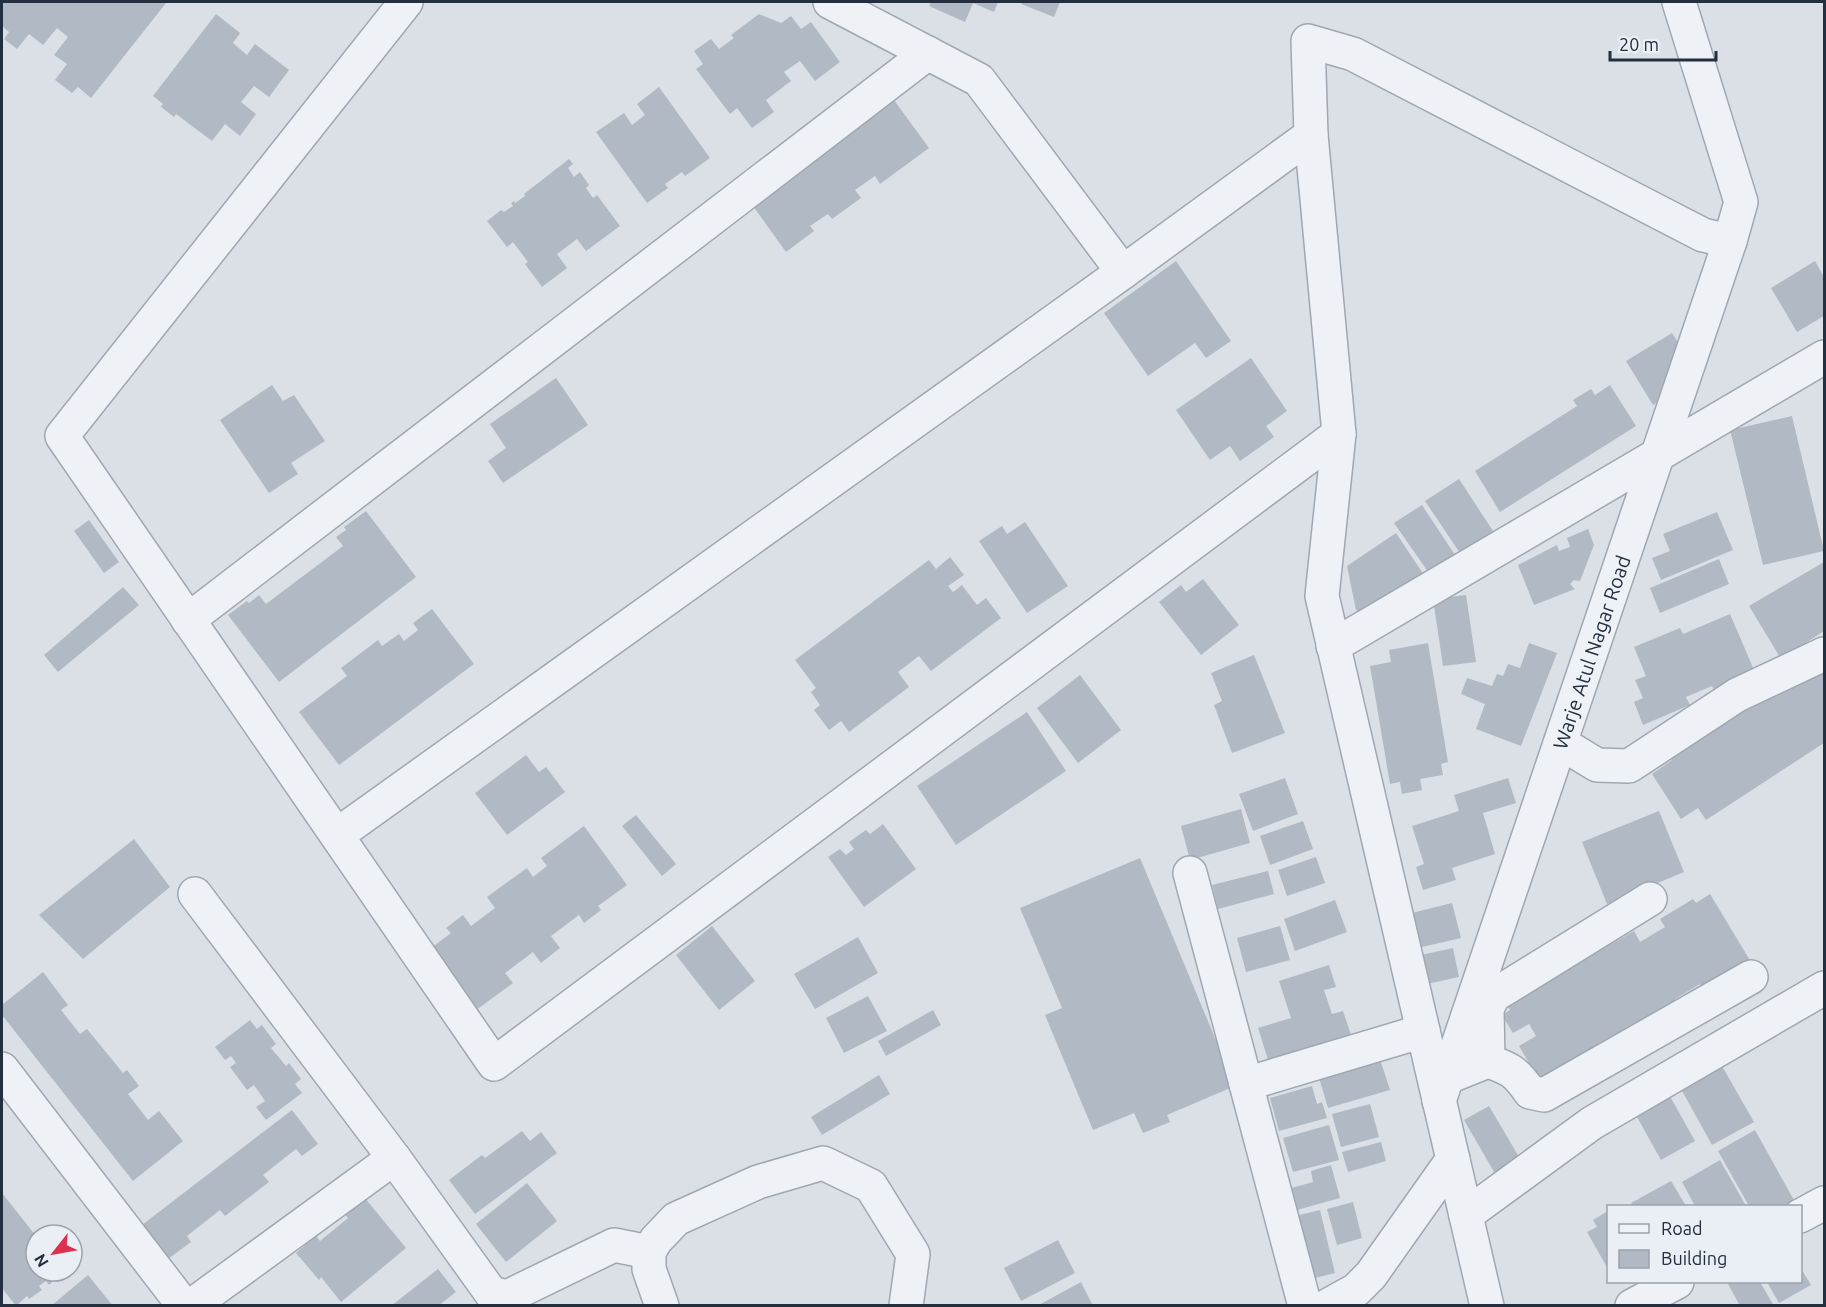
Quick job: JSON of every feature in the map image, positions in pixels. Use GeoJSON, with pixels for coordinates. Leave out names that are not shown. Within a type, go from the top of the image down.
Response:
{"type":"FeatureCollection","features":[{"type":"Feature","properties":{"kind":"street"},"geometry":{"type":"LineString","coordinates":[[406,2],[62,436],[494,1064],[1339,434]]}},
{"type":"Feature","properties":{"kind":"street"},"geometry":{"type":"LineString","coordinates":[[830,2],[979,80],[1123,272]]}},
{"type":"Feature","properties":{"kind":"street","name":"Warje Atul Nagar Road"},"geometry":{"type":"LineString","coordinates":[[1444,1089],[1742,202],[1678,2]]}},
{"type":"Feature","properties":{"kind":"street"},"geometry":{"type":"LineString","coordinates":[[1487,1305],[1453,1160],[1444,1089],[1423,1031],[1322,596],[1339,434],[1311,135],[1308,41],[1353,54],[1703,235],[1730,241]]}},
{"type":"Feature","properties":{"kind":"street"},"geometry":{"type":"LineString","coordinates":[[188,620],[928,53]]}},
{"type":"Feature","properties":{"kind":"street"},"geometry":{"type":"LineString","coordinates":[[337,835],[1311,135]]}},
{"type":"Feature","properties":{"kind":"street"},"geometry":{"type":"LineString","coordinates":[[1333,646],[1824,357]]}},
{"type":"Feature","properties":{"kind":"street"},"geometry":{"type":"LineString","coordinates":[[1561,743],[1597,765],[1629,766],[1737,695],[1824,654]]}},
{"type":"Feature","properties":{"kind":"street"},"geometry":{"type":"LineString","coordinates":[[1190,873],[1305,1305]]}},
{"type":"Feature","properties":{"kind":"street"},"geometry":{"type":"LineString","coordinates":[[195,894],[394,1158],[491,1293],[501,1300],[614,1245],[649,1252]]}},
{"type":"Feature","properties":{"kind":"street"},"geometry":{"type":"LineString","coordinates":[[1488,1061],[1487,1009],[1492,996],[1650,899]]}},
{"type":"Feature","properties":{"kind":"street"},"geometry":{"type":"LineString","coordinates":[[1488,1061],[1516,1073],[1530,1092],[1544,1095],[1751,977]]}},
{"type":"Feature","properties":{"kind":"street"},"geometry":{"type":"LineString","coordinates":[[1466,1215],[1592,1123],[1824,988]]}},
{"type":"Feature","properties":{"kind":"street"},"geometry":{"type":"LineString","coordinates":[[1246,1084],[1423,1031]]}},
{"type":"Feature","properties":{"kind":"street"},"geometry":{"type":"LineString","coordinates":[[1444,1089],[1488,1061]]}},
{"type":"Feature","properties":{"kind":"street"},"geometry":{"type":"LineString","coordinates":[[2,1069],[184,1305]]}},
{"type":"Feature","properties":{"kind":"street"},"geometry":{"type":"LineString","coordinates":[[191,1305],[394,1158]]}},
{"type":"Feature","properties":{"kind":"street"},"geometry":{"type":"LineString","coordinates":[[1327,1305],[1356,1290],[1371,1275],[1453,1160]]}},
{"type":"Feature","properties":{"kind":"street"},"geometry":{"type":"LineString","coordinates":[[662,1305],[649,1269],[649,1252],[656,1240],[676,1218],[758,1182],[823,1163],[871,1186],[913,1254],[906,1305]]}},
{"type":"Feature","properties":{"kind":"street"},"geometry":{"type":"LineString","coordinates":[[1802,1215],[1824,1203]]}},
{"type":"Feature","properties":{"kind":"street"},"geometry":{"type":"LineString","coordinates":[[1632,1305],[1673,1283]]}},
{"type":"Feature","properties":{"kind":"building"},"geometry":{"type":"Polygon","coordinates":[[[2,2],[166,3],[91,98],[78,87],[72,93],[55,80],[67,64],[54,55],[68,37],[57,28],[43,45],[29,34],[17,49],[4,39],[9,32],[2,26],[2,2]]]}},
{"type":"Feature","properties":{"kind":"building"},"geometry":{"type":"Polygon","coordinates":[[[931,2],[998,2],[994,12],[973,3],[965,22],[929,6],[931,2]]]}},
{"type":"Feature","properties":{"kind":"building"},"geometry":{"type":"Polygon","coordinates":[[[1022,2],[1060,2],[1054,17],[1021,4],[1022,2]]]}},
{"type":"Feature","properties":{"kind":"building"},"geometry":{"type":"Polygon","coordinates":[[[216,14],[240,33],[233,43],[247,55],[255,44],[289,70],[269,97],[254,86],[241,102],[256,114],[240,136],[225,124],[212,141],[176,114],[174,117],[161,107],[163,104],[153,96],[216,14]]]}},
{"type":"Feature","properties":{"kind":"building"},"geometry":{"type":"Polygon","coordinates":[[[759,14],[781,23],[791,16],[801,29],[811,22],[840,62],[815,81],[800,61],[784,72],[791,81],[766,100],[774,112],[752,128],[737,108],[730,114],[696,69],[703,64],[694,51],[711,39],[719,49],[734,38],[731,35],[759,14]]]}},
{"type":"Feature","properties":{"kind":"building"},"geometry":{"type":"Polygon","coordinates":[[[659,87],[710,158],[685,176],[682,172],[665,184],[668,188],[647,203],[596,132],[624,113],[632,125],[645,115],[637,104],[659,87]]]}},
{"type":"Feature","properties":{"kind":"building"},"geometry":{"type":"Polygon","coordinates":[[[891,96],[929,148],[880,184],[875,176],[855,190],[861,198],[832,219],[828,214],[810,226],[814,231],[786,252],[748,199],[891,96]]]}},
{"type":"Feature","properties":{"kind":"building"},"geometry":{"type":"Polygon","coordinates":[[[569,159],[573,164],[568,168],[574,177],[580,172],[589,185],[586,188],[593,198],[597,195],[620,226],[586,251],[577,239],[557,254],[567,268],[542,287],[525,264],[528,262],[513,242],[507,247],[487,221],[501,210],[504,212],[513,206],[511,203],[525,196],[524,194],[569,159]]]}},
{"type":"Feature","properties":{"kind":"building"},"geometry":{"type":"Polygon","coordinates":[[[1176,261],[1231,341],[1206,358],[1195,343],[1148,376],[1104,313],[1176,261]]]}},
{"type":"Feature","properties":{"kind":"building"},"geometry":{"type":"Polygon","coordinates":[[[1815,261],[1824,277],[1824,316],[1797,332],[1771,288],[1815,261]]]}},
{"type":"Feature","properties":{"kind":"building"},"geometry":{"type":"Polygon","coordinates":[[[1672,333],[1689,360],[1669,395],[1653,405],[1626,361],[1672,333]]]}},
{"type":"Feature","properties":{"kind":"building"},"geometry":{"type":"Polygon","coordinates":[[[1251,358],[1287,411],[1266,426],[1274,437],[1240,461],[1230,446],[1210,460],[1176,410],[1251,358]]]}},
{"type":"Feature","properties":{"kind":"building"},"geometry":{"type":"Polygon","coordinates":[[[556,378],[588,425],[503,483],[488,461],[506,448],[490,424],[556,378]]]}},
{"type":"Feature","properties":{"kind":"building"},"geometry":{"type":"Polygon","coordinates":[[[272,385],[283,401],[294,395],[325,441],[291,463],[298,474],[269,493],[220,420],[272,385]]]}},
{"type":"Feature","properties":{"kind":"building"},"geometry":{"type":"Polygon","coordinates":[[[1610,385],[1636,426],[1500,512],[1475,471],[1577,406],[1573,400],[1591,389],[1595,395],[1610,385]]]}},
{"type":"Feature","properties":{"kind":"building"},"geometry":{"type":"Polygon","coordinates":[[[1792,416],[1824,551],[1763,565],[1730,430],[1792,416]]]}},
{"type":"Feature","properties":{"kind":"building"},"geometry":{"type":"Polygon","coordinates":[[[1459,479],[1495,534],[1462,556],[1425,501],[1459,479]]]}},
{"type":"Feature","properties":{"kind":"building"},"geometry":{"type":"Polygon","coordinates":[[[1422,505],[1457,558],[1431,576],[1394,523],[1422,505]]]}},
{"type":"Feature","properties":{"kind":"building"},"geometry":{"type":"Polygon","coordinates":[[[366,511],[416,577],[279,682],[228,615],[259,595],[266,604],[343,546],[336,537],[346,530],[344,527],[366,511]]]}},
{"type":"Feature","properties":{"kind":"building"},"geometry":{"type":"Polygon","coordinates":[[[1717,512],[1733,550],[1661,580],[1652,558],[1670,551],[1663,534],[1717,512]]]}},
{"type":"Feature","properties":{"kind":"building"},"geometry":{"type":"Polygon","coordinates":[[[89,520],[119,562],[104,573],[74,531],[89,520]]]}},
{"type":"Feature","properties":{"kind":"building"},"geometry":{"type":"Polygon","coordinates":[[[1025,522],[1068,586],[1027,613],[979,541],[1002,526],[1007,534],[1025,522]]]}},
{"type":"Feature","properties":{"kind":"building"},"geometry":{"type":"Polygon","coordinates":[[[1588,529],[1594,545],[1580,581],[1574,580],[1570,584],[1575,589],[1534,605],[1518,565],[1557,545],[1559,551],[1570,547],[1567,538],[1588,529]]]}},
{"type":"Feature","properties":{"kind":"building"},"geometry":{"type":"Polygon","coordinates":[[[1396,533],[1430,584],[1373,622],[1356,610],[1347,566],[1396,533]]]}},
{"type":"Feature","properties":{"kind":"building"},"geometry":{"type":"Polygon","coordinates":[[[950,557],[964,575],[948,586],[953,592],[962,585],[977,605],[986,598],[1001,618],[931,671],[919,656],[898,672],[909,687],[849,732],[841,721],[829,730],[814,710],[820,705],[811,692],[816,688],[795,660],[929,560],[936,569],[950,557]]]}},
{"type":"Feature","properties":{"kind":"building"},"geometry":{"type":"Polygon","coordinates":[[[1719,559],[1729,584],[1660,613],[1650,588],[1719,559]]]}},
{"type":"Feature","properties":{"kind":"building"},"geometry":{"type":"Polygon","coordinates":[[[1824,562],[1824,631],[1781,659],[1749,606],[1824,562]]]}},
{"type":"Feature","properties":{"kind":"building"},"geometry":{"type":"Polygon","coordinates":[[[1203,579],[1239,625],[1201,655],[1159,602],[1181,585],[1186,592],[1203,579]]]}},
{"type":"Feature","properties":{"kind":"building"},"geometry":{"type":"Polygon","coordinates":[[[123,587],[139,605],[58,672],[44,655],[123,587]]]}},
{"type":"Feature","properties":{"kind":"building"},"geometry":{"type":"Polygon","coordinates":[[[1466,595],[1476,662],[1443,666],[1433,599],[1466,595]]]}},
{"type":"Feature","properties":{"kind":"building"},"geometry":{"type":"Polygon","coordinates":[[[432,609],[474,664],[339,765],[299,712],[347,676],[341,668],[378,640],[382,646],[399,634],[404,641],[418,630],[413,623],[432,609]]]}},
{"type":"Feature","properties":{"kind":"building"},"geometry":{"type":"Polygon","coordinates":[[[1730,614],[1757,677],[1714,690],[1712,686],[1686,697],[1690,705],[1643,725],[1634,702],[1643,698],[1635,680],[1646,676],[1634,647],[1680,628],[1683,634],[1730,614]]]}},
{"type":"Feature","properties":{"kind":"building"},"geometry":{"type":"Polygon","coordinates":[[[1428,643],[1448,762],[1441,764],[1443,775],[1420,779],[1422,790],[1402,794],[1400,782],[1390,784],[1370,666],[1391,662],[1389,650],[1428,643]]]}},
{"type":"Feature","properties":{"kind":"building"},"geometry":{"type":"Polygon","coordinates":[[[1529,643],[1557,653],[1521,746],[1476,729],[1485,704],[1461,694],[1467,678],[1492,686],[1497,674],[1503,676],[1508,664],[1520,668],[1529,643]]]}},
{"type":"Feature","properties":{"kind":"building"},"geometry":{"type":"Polygon","coordinates":[[[1254,655],[1285,733],[1232,753],[1214,705],[1222,701],[1211,673],[1254,655]]]}},
{"type":"Feature","properties":{"kind":"building"},"geometry":{"type":"Polygon","coordinates":[[[1824,659],[1824,743],[1706,820],[1698,808],[1681,819],[1652,774],[1672,760],[1666,751],[1824,659]]]}},
{"type":"Feature","properties":{"kind":"building"},"geometry":{"type":"Polygon","coordinates":[[[1080,675],[1121,730],[1078,763],[1037,708],[1080,675]]]}},
{"type":"Feature","properties":{"kind":"building"},"geometry":{"type":"Polygon","coordinates":[[[1027,712],[1066,771],[956,845],[917,786],[1027,712]]]}},
{"type":"Feature","properties":{"kind":"building"},"geometry":{"type":"Polygon","coordinates":[[[526,755],[539,772],[546,767],[565,792],[507,835],[475,793],[526,755]]]}},
{"type":"Feature","properties":{"kind":"building"},"geometry":{"type":"Polygon","coordinates":[[[1285,778],[1298,814],[1253,831],[1239,794],[1285,778]]]}},
{"type":"Feature","properties":{"kind":"building"},"geometry":{"type":"Polygon","coordinates":[[[1508,778],[1516,803],[1483,813],[1495,854],[1452,868],[1456,880],[1423,890],[1416,867],[1424,864],[1412,826],[1459,811],[1454,795],[1508,778]]]}},
{"type":"Feature","properties":{"kind":"building"},"geometry":{"type":"Polygon","coordinates":[[[1241,809],[1250,843],[1190,860],[1181,826],[1241,809]]]}},
{"type":"Feature","properties":{"kind":"building"},"geometry":{"type":"Polygon","coordinates":[[[1659,811],[1684,872],[1607,904],[1582,842],[1659,811]]]}},
{"type":"Feature","properties":{"kind":"building"},"geometry":{"type":"Polygon","coordinates":[[[636,815],[676,864],[662,876],[622,826],[636,815]]]}},
{"type":"Feature","properties":{"kind":"building"},"geometry":{"type":"Polygon","coordinates":[[[1303,821],[1313,849],[1270,865],[1260,836],[1303,821]]]}},
{"type":"Feature","properties":{"kind":"building"},"geometry":{"type":"Polygon","coordinates":[[[883,824],[916,869],[864,907],[828,857],[840,849],[846,855],[854,849],[849,842],[866,830],[870,834],[883,824]]]}},
{"type":"Feature","properties":{"kind":"building"},"geometry":{"type":"Polygon","coordinates":[[[584,826],[627,885],[598,906],[601,910],[584,923],[579,915],[551,936],[560,948],[541,963],[533,952],[505,973],[513,983],[472,1013],[427,951],[451,933],[446,928],[463,915],[471,926],[495,908],[487,897],[527,868],[533,877],[547,866],[541,858],[584,826]]]}},
{"type":"Feature","properties":{"kind":"building"},"geometry":{"type":"Polygon","coordinates":[[[134,839],[170,887],[83,959],[39,915],[134,839]]]}},
{"type":"Feature","properties":{"kind":"building"},"geometry":{"type":"Polygon","coordinates":[[[1316,857],[1325,883],[1287,896],[1278,870],[1316,857]]]}},
{"type":"Feature","properties":{"kind":"building"},"geometry":{"type":"Polygon","coordinates":[[[1140,858],[1235,1086],[1167,1115],[1170,1122],[1143,1133],[1134,1113],[1093,1130],[1045,1015],[1062,1008],[1020,908],[1140,858]]]}},
{"type":"Feature","properties":{"kind":"building"},"geometry":{"type":"Polygon","coordinates":[[[1268,871],[1274,894],[1218,909],[1212,885],[1268,871]]]}},
{"type":"Feature","properties":{"kind":"building"},"geometry":{"type":"Polygon","coordinates":[[[1710,894],[1751,962],[1707,995],[1700,984],[1675,999],[1681,1009],[1642,1033],[1636,1022],[1613,1036],[1617,1042],[1588,1059],[1585,1052],[1539,1080],[1519,1046],[1536,1036],[1529,1024],[1513,1033],[1502,1015],[1510,1010],[1505,1001],[1597,946],[1599,951],[1634,931],[1640,942],[1665,927],[1660,919],[1693,899],[1696,903],[1710,894]]]}},
{"type":"Feature","properties":{"kind":"building"},"geometry":{"type":"Polygon","coordinates":[[[1335,900],[1347,932],[1295,951],[1284,919],[1335,900]]]}},
{"type":"Feature","properties":{"kind":"building"},"geometry":{"type":"Polygon","coordinates":[[[1452,903],[1461,938],[1409,950],[1400,916],[1452,903]]]}},
{"type":"Feature","properties":{"kind":"building"},"geometry":{"type":"Polygon","coordinates":[[[712,926],[755,981],[719,1010],[676,955],[712,926]]]}},
{"type":"Feature","properties":{"kind":"building"},"geometry":{"type":"Polygon","coordinates":[[[1280,926],[1290,960],[1246,972],[1237,938],[1280,926]]]}},
{"type":"Feature","properties":{"kind":"building"},"geometry":{"type":"Polygon","coordinates":[[[858,937],[878,973],[815,1009],[794,974],[858,937]]]}},
{"type":"Feature","properties":{"kind":"building"},"geometry":{"type":"Polygon","coordinates":[[[1453,948],[1459,977],[1413,987],[1407,958],[1453,948]]]}},
{"type":"Feature","properties":{"kind":"building"},"geometry":{"type":"Polygon","coordinates":[[[1329,965],[1336,987],[1324,990],[1332,1014],[1343,1011],[1352,1038],[1269,1063],[1258,1028],[1291,1018],[1279,981],[1329,965]]]}},
{"type":"Feature","properties":{"kind":"building"},"geometry":{"type":"Polygon","coordinates":[[[43,972],[68,1005],[61,1010],[80,1034],[87,1029],[123,1073],[127,1070],[139,1086],[128,1094],[148,1120],[159,1111],[183,1141],[133,1181],[2,1015],[2,1005],[43,972]]]}},
{"type":"Feature","properties":{"kind":"building"},"geometry":{"type":"Polygon","coordinates":[[[868,996],[887,1031],[844,1053],[826,1018],[868,996]]]}},
{"type":"Feature","properties":{"kind":"building"},"geometry":{"type":"Polygon","coordinates":[[[933,1010],[941,1025],[886,1056],[878,1041],[933,1010]]]}},
{"type":"Feature","properties":{"kind":"building"},"geometry":{"type":"Polygon","coordinates":[[[250,1020],[257,1029],[262,1025],[276,1044],[271,1048],[286,1066],[289,1063],[301,1079],[295,1084],[302,1093],[266,1120],[256,1107],[265,1101],[254,1085],[247,1090],[230,1067],[236,1063],[231,1056],[225,1060],[215,1047],[250,1020]]]}},
{"type":"Feature","properties":{"kind":"building"},"geometry":{"type":"Polygon","coordinates":[[[1378,1053],[1390,1090],[1328,1108],[1317,1071],[1378,1053]]]}},
{"type":"Feature","properties":{"kind":"building"},"geometry":{"type":"Polygon","coordinates":[[[1722,1066],[1754,1122],[1712,1145],[1681,1089],[1722,1066]]]}},
{"type":"Feature","properties":{"kind":"building"},"geometry":{"type":"Polygon","coordinates":[[[879,1075],[890,1094],[822,1135],[811,1117],[879,1075]]]}},
{"type":"Feature","properties":{"kind":"building"},"geometry":{"type":"Polygon","coordinates":[[[1312,1086],[1317,1104],[1322,1102],[1327,1118],[1279,1131],[1270,1098],[1312,1086]]]}},
{"type":"Feature","properties":{"kind":"building"},"geometry":{"type":"Polygon","coordinates":[[[1667,1091],[1695,1141],[1661,1160],[1633,1110],[1667,1091]]]}},
{"type":"Feature","properties":{"kind":"building"},"geometry":{"type":"Polygon","coordinates":[[[1370,1104],[1379,1137],[1341,1147],[1332,1114],[1370,1104]]]}},
{"type":"Feature","properties":{"kind":"building"},"geometry":{"type":"Polygon","coordinates":[[[1489,1106],[1522,1162],[1497,1177],[1464,1120],[1489,1106]]]}},
{"type":"Feature","properties":{"kind":"building"},"geometry":{"type":"Polygon","coordinates":[[[292,1110],[318,1144],[302,1156],[296,1149],[263,1175],[269,1182],[225,1216],[220,1210],[187,1236],[191,1242],[164,1262],[138,1228],[292,1110]]]}},
{"type":"Feature","properties":{"kind":"building"},"geometry":{"type":"Polygon","coordinates":[[[1329,1125],[1339,1160],[1293,1172],[1283,1138],[1329,1125]]]}},
{"type":"Feature","properties":{"kind":"building"},"geometry":{"type":"Polygon","coordinates":[[[1755,1130],[1795,1202],[1789,1205],[1748,1205],[1718,1151],[1755,1130]]]}},
{"type":"Feature","properties":{"kind":"building"},"geometry":{"type":"Polygon","coordinates":[[[522,1131],[530,1141],[541,1132],[557,1153],[475,1214],[449,1180],[482,1155],[485,1158],[522,1131]]]}},
{"type":"Feature","properties":{"kind":"building"},"geometry":{"type":"Polygon","coordinates":[[[1381,1142],[1386,1161],[1348,1172],[1342,1152],[1381,1142]]]}},
{"type":"Feature","properties":{"kind":"building"},"geometry":{"type":"Polygon","coordinates":[[[1720,1160],[1745,1205],[1694,1205],[1682,1182],[1720,1160]]]}},
{"type":"Feature","properties":{"kind":"building"},"geometry":{"type":"Polygon","coordinates":[[[1331,1165],[1340,1198],[1290,1212],[1284,1190],[1313,1182],[1311,1171],[1331,1165]]]}},
{"type":"Feature","properties":{"kind":"building"},"geometry":{"type":"Polygon","coordinates":[[[1671,1181],[1685,1205],[1632,1205],[1631,1203],[1671,1181]]]}},
{"type":"Feature","properties":{"kind":"building"},"geometry":{"type":"Polygon","coordinates":[[[527,1183],[557,1221],[506,1262],[476,1224],[527,1183]]]}},
{"type":"Feature","properties":{"kind":"building"},"geometry":{"type":"Polygon","coordinates":[[[2,1193],[26,1223],[24,1283],[43,1283],[39,1286],[42,1290],[29,1299],[27,1296],[16,1306],[2,1288],[2,1193]]]}},
{"type":"Feature","properties":{"kind":"building"},"geometry":{"type":"Polygon","coordinates":[[[364,1197],[406,1248],[341,1302],[321,1277],[319,1280],[296,1253],[316,1236],[320,1241],[348,1218],[344,1213],[364,1197]]]}},
{"type":"Feature","properties":{"kind":"building"},"geometry":{"type":"Polygon","coordinates":[[[1353,1202],[1362,1238],[1337,1245],[1327,1209],[1353,1202]]]}},
{"type":"Feature","properties":{"kind":"building"},"geometry":{"type":"Polygon","coordinates":[[[1320,1210],[1335,1273],[1303,1281],[1287,1218],[1320,1210]]]}},
{"type":"Feature","properties":{"kind":"building"},"geometry":{"type":"Polygon","coordinates":[[[1607,1212],[1607,1267],[1587,1232],[1597,1227],[1593,1220],[1607,1212]]]}},
{"type":"Feature","properties":{"kind":"building"},"geometry":{"type":"Polygon","coordinates":[[[1058,1240],[1075,1273],[1021,1301],[1004,1268],[1058,1240]]]}},
{"type":"Feature","properties":{"kind":"building"},"geometry":{"type":"Polygon","coordinates":[[[438,1269],[456,1292],[438,1306],[391,1306],[438,1269]]]}},
{"type":"Feature","properties":{"kind":"building"},"geometry":{"type":"Polygon","coordinates":[[[1802,1270],[1811,1285],[1779,1303],[1768,1283],[1802,1283],[1802,1270]]]}},
{"type":"Feature","properties":{"kind":"building"},"geometry":{"type":"Polygon","coordinates":[[[88,1275],[113,1306],[51,1306],[78,1283],[84,1283],[84,1278],[88,1275]]]}},
{"type":"Feature","properties":{"kind":"building"},"geometry":{"type":"Polygon","coordinates":[[[1081,1282],[1093,1306],[1037,1306],[1081,1282]]]}},
{"type":"Feature","properties":{"kind":"building"},"geometry":{"type":"Polygon","coordinates":[[[1728,1283],[1761,1283],[1774,1306],[1740,1306],[1728,1283]]]}}]}
